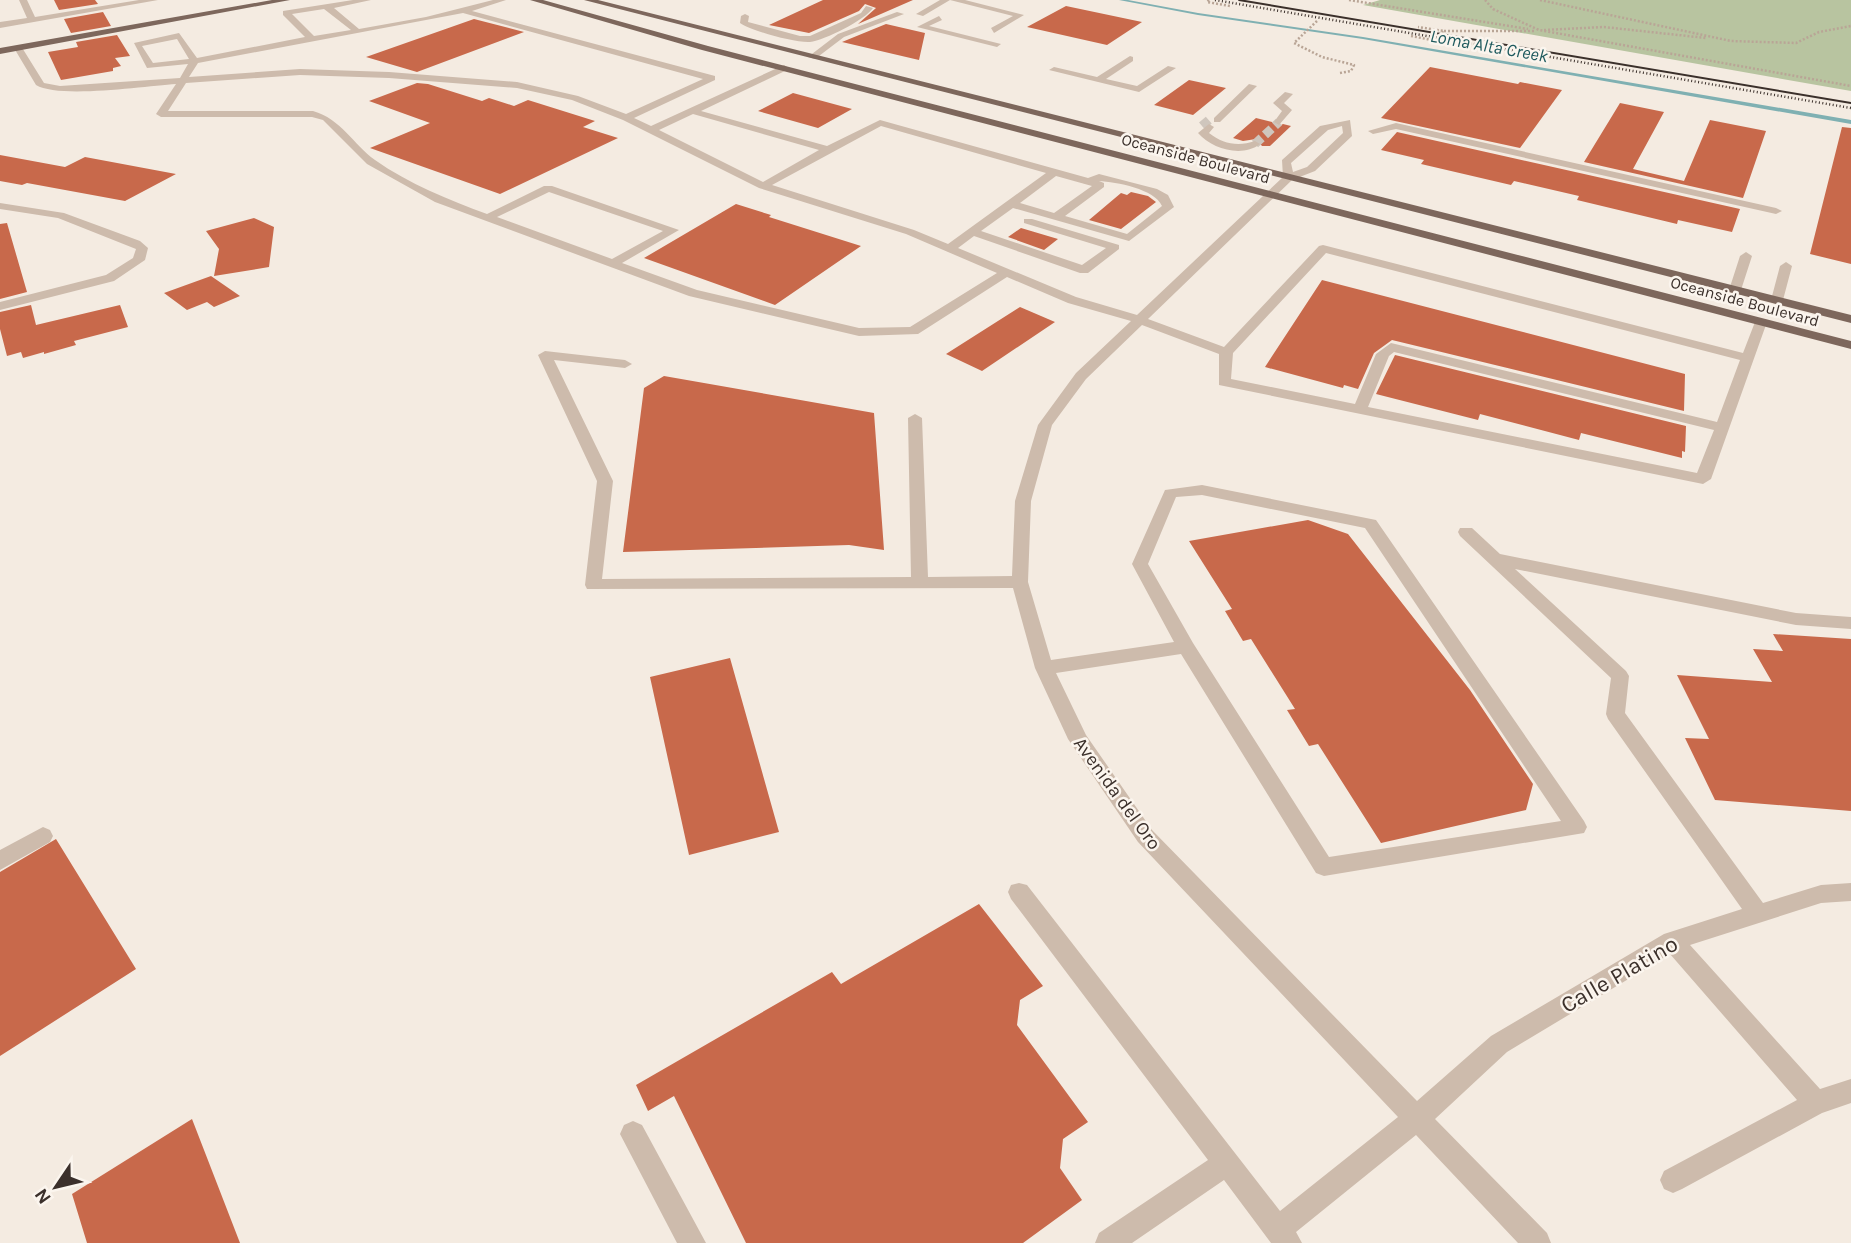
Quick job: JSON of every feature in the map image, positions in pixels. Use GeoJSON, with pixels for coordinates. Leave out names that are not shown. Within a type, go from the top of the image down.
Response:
{"type":"FeatureCollection","features":[{"type":"Feature","properties":{"kind":"main road"},"geometry":{"type":"LineString","coordinates":[[0,41],[234,0]]}},
{"type":"Feature","properties":{"kind":"main road"},"geometry":{"type":"LineString","coordinates":[[0,51],[286,0]]}},
{"type":"Feature","properties":{"kind":"main road","name":"Oceanside Boulevard"},"geometry":{"type":"LineString","coordinates":[[534,0],[642,31],[1851,345]]}},
{"type":"Feature","properties":{"kind":"main road","name":"Oceanside Boulevard"},"geometry":{"type":"LineString","coordinates":[[588,0],[1851,319]]}},
{"type":"Feature","properties":{"kind":"main road"},"geometry":{"type":"LineString","coordinates":[[18,48],[25,43],[112,26],[146,15]]}},
{"type":"Feature","properties":{"kind":"main road"},"geometry":{"type":"LineString","coordinates":[[642,31],[684,34],[788,60],[812,57]]}},
{"type":"Feature","properties":{"kind":"main road"},"geometry":{"type":"LineString","coordinates":[[784,68],[811,68],[913,91],[983,99]]}},
{"type":"Feature","properties":{"kind":"street"},"geometry":{"type":"LineString","coordinates":[[23,0],[32,20]]}},
{"type":"Feature","properties":{"kind":"street"},"geometry":{"type":"LineString","coordinates":[[0,25],[154,0]]}},
{"type":"Feature","properties":{"kind":"street"},"geometry":{"type":"LineString","coordinates":[[311,38],[286,13],[367,0]]}},
{"type":"Feature","properties":{"kind":"street"},"geometry":{"type":"LineString","coordinates":[[327,7],[353,28],[409,24],[502,0]]}},
{"type":"Feature","properties":{"kind":"street"},"geometry":{"type":"LineString","coordinates":[[920,14],[946,0]]}},
{"type":"Feature","properties":{"kind":"street"},"geometry":{"type":"LineString","coordinates":[[954,0],[1020,15],[994,30]]}},
{"type":"Feature","properties":{"kind":"street"},"geometry":{"type":"LineString","coordinates":[[195,61],[179,36],[137,44],[149,66],[195,61],[311,38],[450,3]]}},
{"type":"Feature","properties":{"kind":"street"},"geometry":{"type":"LineString","coordinates":[[745,16],[744,23],[800,39],[811,39],[864,15],[869,8]]}},
{"type":"Feature","properties":{"kind":"street"},"geometry":{"type":"LineString","coordinates":[[464,11],[712,78],[626,118]]}},
{"type":"Feature","properties":{"kind":"street"},"geometry":{"type":"LineString","coordinates":[[812,57],[821,47],[876,20],[900,14],[890,23],[858,40]]}},
{"type":"Feature","properties":{"kind":"street"},"geometry":{"type":"LineString","coordinates":[[939,18],[921,27],[997,44]]}},
{"type":"Feature","properties":{"kind":"street"},"geometry":{"type":"LineString","coordinates":[[18,48],[41,85],[60,89],[184,78],[300,72],[389,75],[504,84],[575,98],[626,118],[763,186],[910,232],[1072,300],[1140,320],[1226,352]]}},
{"type":"Feature","properties":{"kind":"street"},"geometry":{"type":"LineString","coordinates":[[812,57],[837,51]]}},
{"type":"Feature","properties":{"kind":"street"},"geometry":{"type":"LineString","coordinates":[[1098,80],[1130,59]]}},
{"type":"Feature","properties":{"kind":"street"},"geometry":{"type":"LineString","coordinates":[[195,61],[161,114],[313,114],[326,118],[371,162],[439,200],[692,293],[859,332],[913,331],[1005,274]]}},
{"type":"Feature","properties":{"kind":"street"},"geometry":{"type":"LineString","coordinates":[[649,131],[695,112],[784,68]]}},
{"type":"Feature","properties":{"kind":"street"},"geometry":{"type":"LineString","coordinates":[[1054,70],[1139,89],[1171,68]]}},
{"type":"Feature","properties":{"kind":"street"},"geometry":{"type":"LineString","coordinates":[[1252,86],[1213,124],[1217,143],[1243,149],[1255,144]]}},
{"type":"Feature","properties":{"kind":"street"},"geometry":{"type":"LineString","coordinates":[[1279,122],[1287,110],[1278,103],[1288,94]]}},
{"type":"Feature","properties":{"kind":"street"},"geometry":{"type":"LineString","coordinates":[[695,112],[828,149]]}},
{"type":"Feature","properties":{"kind":"street"},"geometry":{"type":"LineString","coordinates":[[1347,121],[1348,134],[1311,169],[1288,178],[1286,162],[1324,128],[1347,121]]}},
{"type":"Feature","properties":{"kind":"street"},"geometry":{"type":"LineString","coordinates":[[763,186],[880,123],[1100,185],[1056,217]]}},
{"type":"Feature","properties":{"kind":"street"},"geometry":{"type":"LineString","coordinates":[[1373,131],[1396,126],[1776,211]]}},
{"type":"Feature","properties":{"kind":"street"},"geometry":{"type":"LineString","coordinates":[[949,249],[1055,172]]}},
{"type":"Feature","properties":{"kind":"street"},"geometry":{"type":"LineString","coordinates":[[1011,204],[1129,238],[1168,207],[1164,197],[1153,191],[1099,177],[1089,182]]}},
{"type":"Feature","properties":{"kind":"street","name":"Avenida del Oro"},"geometry":{"type":"LineString","coordinates":[[1288,178],[1081,376],[1045,425],[1023,501],[1020,582],[1044,668],[1077,739],[1144,836],[1537,1243]]}},
{"type":"Feature","properties":{"kind":"street"},"geometry":{"type":"LineString","coordinates":[[487,218],[548,188],[673,230],[612,264]]}},
{"type":"Feature","properties":{"kind":"street"},"geometry":{"type":"LineString","coordinates":[[0,206],[60,215],[136,243],[142,248],[139,260],[127,270],[110,278],[0,306]]}},
{"type":"Feature","properties":{"kind":"street"},"geometry":{"type":"LineString","coordinates":[[972,232],[1084,270],[1115,247],[998,212]]}},
{"type":"Feature","properties":{"kind":"street"},"geometry":{"type":"LineString","coordinates":[[1748,358],[1323,249],[1226,352],[1224,382],[1703,479],[1748,358],[1761,322]]}},
{"type":"Feature","properties":{"kind":"street"},"geometry":{"type":"LineString","coordinates":[[1735,290],[1746,256]]}},
{"type":"Feature","properties":{"kind":"street"},"geometry":{"type":"LineString","coordinates":[[1777,300],[1786,266]]}},
{"type":"Feature","properties":{"kind":"street"},"geometry":{"type":"LineString","coordinates":[[1360,409],[1384,354],[1391,347],[1722,428]]}},
{"type":"Feature","properties":{"kind":"street"},"geometry":{"type":"LineString","coordinates":[[625,364],[545,355],[606,481],[593,585],[1020,582]]}},
{"type":"Feature","properties":{"kind":"street"},"geometry":{"type":"LineString","coordinates":[[915,418],[920,582]]}},
{"type":"Feature","properties":{"kind":"street"},"geometry":{"type":"LineString","coordinates":[[1202,490],[1370,524],[1577,827],[1324,867],[1186,647],[1140,564],[1170,493],[1202,490]]}},
{"type":"Feature","properties":{"kind":"street"},"geometry":{"type":"LineString","coordinates":[[1466,532],[1620,676],[1615,714],[1758,914]]}},
{"type":"Feature","properties":{"kind":"street"},"geometry":{"type":"LineString","coordinates":[[1494,559],[1796,619],[1851,623]]}},
{"type":"Feature","properties":{"kind":"street"},"geometry":{"type":"LineString","coordinates":[[1044,668],[1186,647]]}},
{"type":"Feature","properties":{"kind":"street"},"geometry":{"type":"LineString","coordinates":[[0,861],[43,836]]}},
{"type":"Feature","properties":{"kind":"street"},"geometry":{"type":"LineString","coordinates":[[1019,892],[1283,1237]]}},
{"type":"Feature","properties":{"kind":"street","name":"Calle Platino"},"geometry":{"type":"LineString","coordinates":[[1283,1237],[1499,1044],[1672,941],[1821,894],[1851,892]]}},
{"type":"Feature","properties":{"kind":"street"},"geometry":{"type":"LineString","coordinates":[[1672,941],[1816,1103]]}},
{"type":"Feature","properties":{"kind":"street"},"geometry":{"type":"LineString","coordinates":[[1674,1180],[1816,1103],[1851,1091]]}},
{"type":"Feature","properties":{"kind":"street"},"geometry":{"type":"LineString","coordinates":[[633,1134],[692,1243]]}},
{"type":"Feature","properties":{"kind":"street"},"geometry":{"type":"LineString","coordinates":[[1110,1243],[1226,1163]]}},
{"type":"Feature","properties":{"kind":"path"},"geometry":{"type":"LineString","coordinates":[[1209,0],[1207,2],[1230,6]]}},
{"type":"Feature","properties":{"kind":"path"},"geometry":{"type":"LineString","coordinates":[[1349,0],[1539,30],[1851,86]]}},
{"type":"Feature","properties":{"kind":"path"},"geometry":{"type":"LineString","coordinates":[[1485,0],[1493,9],[1539,30]]}},
{"type":"Feature","properties":{"kind":"path"},"geometry":{"type":"LineString","coordinates":[[1540,0],[1731,41]]}},
{"type":"Feature","properties":{"kind":"path"},"geometry":{"type":"LineString","coordinates":[[1316,22],[1294,43],[1322,57],[1354,65],[1351,71],[1340,73]]}},
{"type":"Feature","properties":{"kind":"path"},"geometry":{"type":"LineString","coordinates":[[1418,27],[1444,31],[1539,30],[1559,27],[1635,30],[1731,41],[1796,43],[1819,32],[1851,26]]}},
{"type":"Feature","properties":{"kind":"path"},"geometry":{"type":"LineString","coordinates":[[1411,36],[1437,41],[1444,31]]}},
{"type":"Feature","properties":{"kind":"green space"},"geometry":{"type":"Polygon","coordinates":[[[1380,0],[1851,0],[1851,91],[1363,5],[1380,0]]]}},
{"type":"Feature","properties":{"kind":"building"},"geometry":{"type":"Polygon","coordinates":[[[54,0],[95,0],[98,4],[59,10],[54,0]]]}},
{"type":"Feature","properties":{"kind":"building"},"geometry":{"type":"Polygon","coordinates":[[[823,0],[913,0],[858,24],[876,8],[865,4],[859,11],[809,33],[769,25],[823,0]]]}},
{"type":"Feature","properties":{"kind":"building"},"geometry":{"type":"Polygon","coordinates":[[[1066,6],[1142,22],[1107,45],[1027,27],[1066,6]]]}},
{"type":"Feature","properties":{"kind":"building"},"geometry":{"type":"Polygon","coordinates":[[[103,12],[111,26],[71,33],[64,19],[103,12]]]}},
{"type":"Feature","properties":{"kind":"building"},"geometry":{"type":"Polygon","coordinates":[[[474,19],[524,32],[417,72],[366,57],[474,19]]]}},
{"type":"Feature","properties":{"kind":"building"},"geometry":{"type":"Polygon","coordinates":[[[886,24],[925,33],[919,60],[842,42],[886,24]]]}},
{"type":"Feature","properties":{"kind":"building"},"geometry":{"type":"Polygon","coordinates":[[[117,35],[130,56],[115,58],[121,66],[113,68],[113,71],[61,80],[48,52],[78,47],[76,42],[117,35]]]}},
{"type":"Feature","properties":{"kind":"building"},"geometry":{"type":"Polygon","coordinates":[[[1430,67],[1562,90],[1520,148],[1381,118],[1430,67]]]}},
{"type":"Feature","properties":{"kind":"building"},"geometry":{"type":"Polygon","coordinates":[[[1189,80],[1226,88],[1193,115],[1154,105],[1189,80]]]}},
{"type":"Feature","properties":{"kind":"building"},"geometry":{"type":"Polygon","coordinates":[[[417,83],[482,101],[489,98],[514,106],[528,100],[595,121],[583,127],[618,138],[500,194],[370,148],[430,123],[369,101],[417,83]]]}},
{"type":"Feature","properties":{"kind":"building"},"geometry":{"type":"Polygon","coordinates":[[[793,93],[852,109],[818,128],[758,111],[793,93]]]}},
{"type":"Feature","properties":{"kind":"building"},"geometry":{"type":"Polygon","coordinates":[[[1620,103],[1664,112],[1633,169],[1684,181],[1710,120],[1766,131],[1743,198],[1584,162],[1620,103]]]}},
{"type":"Feature","properties":{"kind":"building"},"geometry":{"type":"Polygon","coordinates":[[[1256,118],[1272,122],[1278,127],[1283,124],[1291,126],[1270,146],[1262,146],[1256,139],[1243,141],[1233,138],[1256,118]]]}},
{"type":"Feature","properties":{"kind":"building"},"geometry":{"type":"Polygon","coordinates":[[[1842,127],[1851,128],[1851,264],[1810,254],[1842,127]]]}},
{"type":"Feature","properties":{"kind":"building"},"geometry":{"type":"Polygon","coordinates":[[[1397,132],[1740,209],[1732,232],[1678,220],[1677,224],[1577,200],[1579,196],[1514,181],[1511,185],[1421,164],[1424,160],[1381,150],[1397,132]]]}},
{"type":"Feature","properties":{"kind":"building"},"geometry":{"type":"Polygon","coordinates":[[[0,155],[65,167],[85,157],[176,174],[125,201],[27,183],[22,185],[0,181],[0,155]]]}},
{"type":"Feature","properties":{"kind":"building"},"geometry":{"type":"Polygon","coordinates":[[[1131,192],[1148,196],[1156,202],[1121,229],[1089,220],[1121,193],[1127,195],[1131,192]]]}},
{"type":"Feature","properties":{"kind":"building"},"geometry":{"type":"Polygon","coordinates":[[[736,204],[861,246],[775,305],[644,258],[736,204]]]}},
{"type":"Feature","properties":{"kind":"building"},"geometry":{"type":"Polygon","coordinates":[[[254,218],[274,227],[269,267],[214,276],[219,249],[206,231],[254,218]]]}},
{"type":"Feature","properties":{"kind":"building"},"geometry":{"type":"Polygon","coordinates":[[[7,223],[27,292],[0,299],[0,224],[7,223]]]}},
{"type":"Feature","properties":{"kind":"building"},"geometry":{"type":"Polygon","coordinates":[[[1021,228],[1058,239],[1044,250],[1008,237],[1021,228]]]}},
{"type":"Feature","properties":{"kind":"building"},"geometry":{"type":"Polygon","coordinates":[[[211,276],[240,296],[214,307],[207,302],[187,310],[164,293],[211,276]]]}},
{"type":"Feature","properties":{"kind":"building"},"geometry":{"type":"Polygon","coordinates":[[[1322,280],[1685,374],[1684,411],[1392,340],[1374,353],[1358,389],[1344,385],[1343,388],[1265,367],[1322,280]]]}},
{"type":"Feature","properties":{"kind":"building"},"geometry":{"type":"Polygon","coordinates":[[[31,305],[36,325],[120,305],[128,327],[74,341],[76,345],[44,354],[23,358],[21,352],[7,356],[0,329],[0,312],[31,305]]]}},
{"type":"Feature","properties":{"kind":"building"},"geometry":{"type":"Polygon","coordinates":[[[1020,307],[1055,322],[982,371],[946,354],[1020,307]]]}},
{"type":"Feature","properties":{"kind":"building"},"geometry":{"type":"Polygon","coordinates":[[[1395,355],[1686,426],[1685,452],[1682,451],[1682,458],[1581,433],[1579,440],[1480,414],[1478,420],[1376,394],[1395,355]]]}},
{"type":"Feature","properties":{"kind":"building"},"geometry":{"type":"Polygon","coordinates":[[[664,376],[874,413],[884,550],[849,545],[623,552],[644,388],[664,376]]]}},
{"type":"Feature","properties":{"kind":"building"},"geometry":{"type":"Polygon","coordinates":[[[1308,520],[1348,534],[1470,690],[1533,784],[1526,810],[1381,843],[1318,744],[1309,746],[1287,710],[1295,709],[1251,639],[1243,641],[1225,611],[1232,609],[1189,541],[1308,520]]]}},
{"type":"Feature","properties":{"kind":"building"},"geometry":{"type":"Polygon","coordinates":[[[1773,634],[1851,639],[1851,811],[1715,800],[1685,738],[1709,739],[1677,675],[1772,682],[1753,649],[1783,651],[1773,634]]]}},
{"type":"Feature","properties":{"kind":"building"},"geometry":{"type":"Polygon","coordinates":[[[730,658],[779,832],[689,855],[650,677],[730,658]]]}},
{"type":"Feature","properties":{"kind":"building"},"geometry":{"type":"Polygon","coordinates":[[[56,839],[136,969],[0,1056],[0,872],[56,839]]]}},
{"type":"Feature","properties":{"kind":"building"},"geometry":{"type":"Polygon","coordinates":[[[979,904],[1043,986],[1020,1000],[1017,1025],[1088,1122],[1063,1139],[1060,1168],[1082,1200],[1023,1243],[746,1243],[674,1096],[648,1111],[636,1085],[832,972],[841,984],[979,904]]]}},
{"type":"Feature","properties":{"kind":"building"},"geometry":{"type":"Polygon","coordinates":[[[192,1119],[240,1243],[87,1243],[72,1194],[192,1119]]]}},
{"type":"Feature","properties":{"kind":"waterway","name":"Loma Alta Creek"},"geometry":{"type":"LineString","coordinates":[[1121,0],[1363,38],[1851,122]]}},
{"type":"Feature","properties":{"kind":"tunnel"},"geometry":{"type":"LineString","coordinates":[[1202,126],[1210,119]]}},
{"type":"Feature","properties":{"kind":"tunnel"},"geometry":{"type":"LineString","coordinates":[[1255,144],[1279,122]]}},
{"type":"Feature","properties":{"kind":"tram line"},"geometry":{"type":"LineString","coordinates":[[1239,0],[1851,103]]}},
{"type":"Feature","properties":{"kind":"railway"},"geometry":{"type":"LineString","coordinates":[[1215,0],[1851,108]]}}]}
